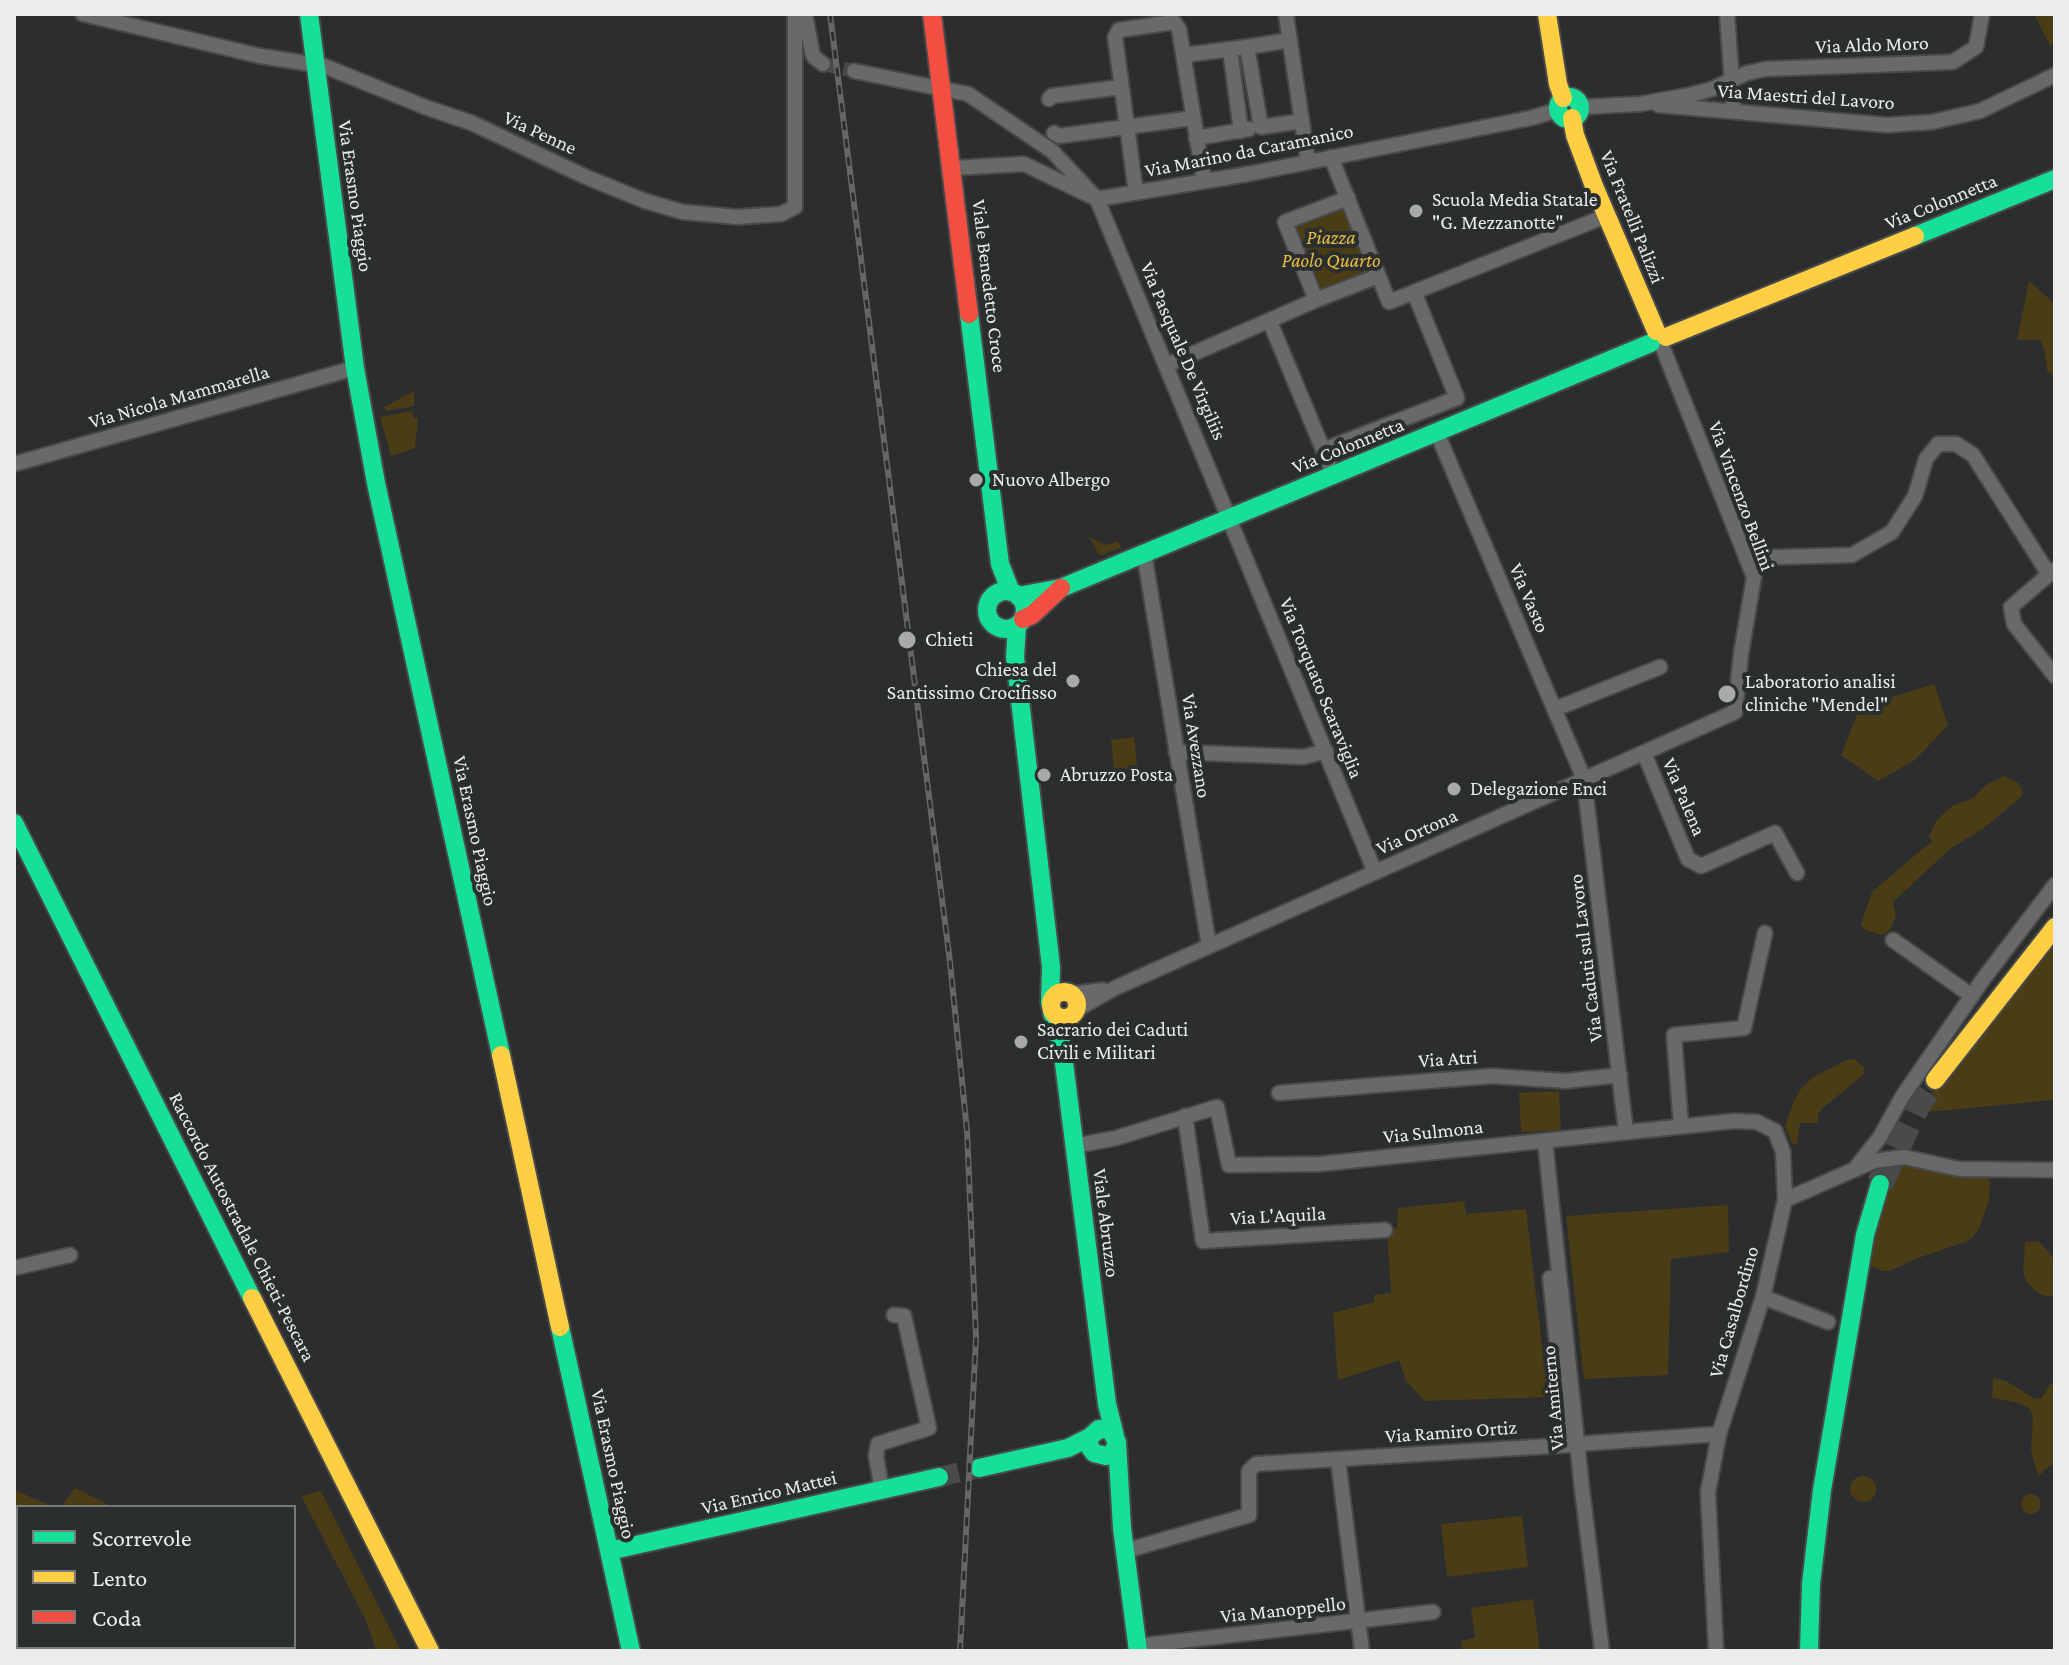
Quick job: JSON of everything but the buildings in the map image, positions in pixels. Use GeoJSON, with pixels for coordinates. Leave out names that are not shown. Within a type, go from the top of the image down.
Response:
{"type":"FeatureCollection","features":[{"type":"Feature","properties":{"kind":"main road","name":"Via Erasmo Piaggio"},"geometry":{"type":"LineString","coordinates":[[309,14],[355,368],[376,483],[631,1651]]}},
{"type":"Feature","properties":{"kind":"main road","name":"Viale Benedetto Croce"},"geometry":{"type":"LineString","coordinates":[[932,14],[1005,595]]}},
{"type":"Feature","properties":{"kind":"main road","name":"Via Fratelli Palizzi"},"geometry":{"type":"LineString","coordinates":[[1547,14],[1558,84],[1575,135],[1659,339]]}},
{"type":"Feature","properties":{"kind":"main road","name":"Via Colonnetta"},"geometry":{"type":"LineString","coordinates":[[1061,588],[1659,339],[2055,179]]}},
{"type":"Feature","properties":{"kind":"main road"},"geometry":{"type":"LineString","coordinates":[[1061,588],[1032,615],[1009,625],[991,621],[988,604],[1005,595],[1061,588]]}},
{"type":"Feature","properties":{"kind":"main road"},"geometry":{"type":"LineString","coordinates":[[1005,595],[1025,609],[1009,625]]}},
{"type":"Feature","properties":{"kind":"main road","name":"Viale Abruzzo"},"geometry":{"type":"LineString","coordinates":[[1009,625],[1051,967],[1064,1005],[1062,1047],[1107,1404],[1102,1442],[1118,1483],[1138,1648]]}},
{"type":"Feature","properties":{"kind":"main road","name":"Raccordo Autostradale Chieti-Pescara"},"geometry":{"type":"LineString","coordinates":[[14,823],[430,1651]]}},
{"type":"Feature","properties":{"kind":"main road","name":"Raccordo Autostradale Chieti-Pescara"},"geometry":{"type":"LineString","coordinates":[[14,860],[412,1651]]}},
{"type":"Feature","properties":{"kind":"main road"},"geometry":{"type":"LineString","coordinates":[[1935,1080],[2055,927]]}},
{"type":"Feature","properties":{"kind":"main road"},"geometry":{"type":"LineString","coordinates":[[1809,1651],[1816,1536],[1865,1235],[1880,1184]]}},
{"type":"Feature","properties":{"kind":"main road"},"geometry":{"type":"LineString","coordinates":[[979,1468],[1102,1442]]}},
{"type":"Feature","properties":{"kind":"main road","name":"Via Enrico Mattei"},"geometry":{"type":"LineString","coordinates":[[609,1551],[939,1477]]}},
{"type":"Feature","properties":{"kind":"street","name":"Via Penne"},"geometry":{"type":"LineString","coordinates":[[83,14],[260,56],[314,64],[472,123],[645,201],[683,212],[737,217],[781,214],[795,207],[795,14]]}},
{"type":"Feature","properties":{"kind":"street"},"geometry":{"type":"LineString","coordinates":[[805,14],[812,52],[823,64]]}},
{"type":"Feature","properties":{"kind":"street"},"geometry":{"type":"LineString","coordinates":[[1727,14],[1734,111]]}},
{"type":"Feature","properties":{"kind":"street"},"geometry":{"type":"LineString","coordinates":[[1286,15],[1308,162]]}},
{"type":"Feature","properties":{"kind":"street","name":"Via Aldo Moro"},"geometry":{"type":"LineString","coordinates":[[1732,80],[1766,69],[1953,62],[1976,47],[1984,15]]}},
{"type":"Feature","properties":{"kind":"street"},"geometry":{"type":"LineString","coordinates":[[1136,193],[1115,37],[1119,30],[1174,22],[1179,29],[1204,181]]}},
{"type":"Feature","properties":{"kind":"street"},"geometry":{"type":"LineString","coordinates":[[1184,55],[1290,40]]}},
{"type":"Feature","properties":{"kind":"street"},"geometry":{"type":"LineString","coordinates":[[1247,47],[1261,127]]}},
{"type":"Feature","properties":{"kind":"street"},"geometry":{"type":"LineString","coordinates":[[1230,50],[1241,131]]}},
{"type":"Feature","properties":{"kind":"street"},"geometry":{"type":"LineString","coordinates":[[854,71],[942,87]]}},
{"type":"Feature","properties":{"kind":"street","name":"Via Maestri del Lavoro"},"geometry":{"type":"LineString","coordinates":[[1568,108],[1640,104],[1887,125],[1932,122],[1980,111],[2055,75]]}},
{"type":"Feature","properties":{"kind":"street","name":"Via Maestri del Lavoro"},"geometry":{"type":"LineString","coordinates":[[1640,104],[1712,89],[1732,80]]}},
{"type":"Feature","properties":{"kind":"street","name":"Via Pasquale De Virgiliis"},"geometry":{"type":"LineString","coordinates":[[942,87],[968,94],[1035,137],[1069,166],[1097,199],[1231,518]]}},
{"type":"Feature","properties":{"kind":"street"},"geometry":{"type":"LineString","coordinates":[[1049,99],[1052,96],[1121,87]]}},
{"type":"Feature","properties":{"kind":"street","name":"Via Marino da Caramanico"},"geometry":{"type":"LineString","coordinates":[[1097,199],[1308,162],[1568,108]]}},
{"type":"Feature","properties":{"kind":"street"},"geometry":{"type":"LineString","coordinates":[[1054,133],[1059,136],[1193,118]]}},
{"type":"Feature","properties":{"kind":"street"},"geometry":{"type":"LineString","coordinates":[[1196,138],[1302,121]]}},
{"type":"Feature","properties":{"kind":"street"},"geometry":{"type":"LineString","coordinates":[[1331,157],[1389,302],[1606,216]]}},
{"type":"Feature","properties":{"kind":"street"},"geometry":{"type":"LineString","coordinates":[[952,168],[1024,164],[1097,199]]}},
{"type":"Feature","properties":{"kind":"street"},"geometry":{"type":"LineString","coordinates":[[1316,300],[1285,222],[1348,198]]}},
{"type":"Feature","properties":{"kind":"street"},"geometry":{"type":"LineString","coordinates":[[1167,365],[1378,276]]}},
{"type":"Feature","properties":{"kind":"street"},"geometry":{"type":"LineString","coordinates":[[1323,450],[1457,398],[1414,292]]}},
{"type":"Feature","properties":{"kind":"street"},"geometry":{"type":"LineString","coordinates":[[1270,322],[1334,476]]}},
{"type":"Feature","properties":{"kind":"street","name":"Via Vincenzo Bellini"},"geometry":{"type":"LineString","coordinates":[[1659,339],[1754,577],[1735,712]]}},
{"type":"Feature","properties":{"kind":"street","name":"Via Nicola Mammarella"},"geometry":{"type":"LineString","coordinates":[[14,464],[355,368]]}},
{"type":"Feature","properties":{"kind":"street","name":"Via Vasto"},"geometry":{"type":"LineString","coordinates":[[1437,433],[1584,779]]}},
{"type":"Feature","properties":{"kind":"street"},"geometry":{"type":"LineString","coordinates":[[1746,558],[1852,555],[1892,532],[1915,496],[1926,459],[1938,444],[1956,444],[1973,455],[2052,571],[2011,607],[2014,624],[2055,676]]}},
{"type":"Feature","properties":{"kind":"street","name":"Via Torquato Scaraviglia"},"geometry":{"type":"LineString","coordinates":[[1231,518],[1375,872]]}},
{"type":"Feature","properties":{"kind":"street","name":"Via Avezzano"},"geometry":{"type":"LineString","coordinates":[[1144,553],[1209,946]]}},
{"type":"Feature","properties":{"kind":"street"},"geometry":{"type":"LineString","coordinates":[[1555,709],[1660,667]]}},
{"type":"Feature","properties":{"kind":"street","name":"Via Ortona"},"geometry":{"type":"LineString","coordinates":[[1064,1005],[1115,988],[1735,712]]}},
{"type":"Feature","properties":{"kind":"street"},"geometry":{"type":"LineString","coordinates":[[1176,752],[1303,757],[1326,751]]}},
{"type":"Feature","properties":{"kind":"street","name":"Via Palena"},"geometry":{"type":"LineString","coordinates":[[1644,753],[1688,859],[1701,866],[1775,833],[1797,873]]}},
{"type":"Feature","properties":{"kind":"street","name":"Via Caduti sul Lavoro"},"geometry":{"type":"LineString","coordinates":[[1584,779],[1626,1132]]}},
{"type":"Feature","properties":{"kind":"street"},"geometry":{"type":"LineString","coordinates":[[1854,1170],[1880,1137],[1902,1097],[1972,996],[2055,885]]}},
{"type":"Feature","properties":{"kind":"street"},"geometry":{"type":"LineString","coordinates":[[1681,1126],[1674,1035],[1744,1028],[1765,933]]}},
{"type":"Feature","properties":{"kind":"street"},"geometry":{"type":"LineString","coordinates":[[1893,940],[1972,996]]}},
{"type":"Feature","properties":{"kind":"street","name":"Via Atri"},"geometry":{"type":"LineString","coordinates":[[1279,1093],[1492,1076],[1566,1081],[1620,1075]]}},
{"type":"Feature","properties":{"kind":"street","name":"Via Sulmona"},"geometry":{"type":"LineString","coordinates":[[1074,1146],[1116,1138],[1217,1107],[1229,1165],[1320,1164],[1681,1126],[1757,1122],[1775,1131],[1783,1152],[1785,1200]]}},
{"type":"Feature","properties":{"kind":"street","name":"Via L'Aquila"},"geometry":{"type":"LineString","coordinates":[[1185,1116],[1203,1241],[1385,1230]]}},
{"type":"Feature","properties":{"kind":"street","name":"Via Amiterno"},"geometry":{"type":"LineString","coordinates":[[1541,1142],[1593,1651]]}},
{"type":"Feature","properties":{"kind":"street"},"geometry":{"type":"LineString","coordinates":[[1785,1200],[1874,1161],[1904,1157],[1959,1169],[2055,1170]]}},
{"type":"Feature","properties":{"kind":"street","name":"Via Casalbordino"},"geometry":{"type":"LineString","coordinates":[[1716,1651],[1708,1492],[1719,1434],[1763,1297],[1785,1200]]}},
{"type":"Feature","properties":{"kind":"street"},"geometry":{"type":"LineString","coordinates":[[14,1268],[70,1255]]}},
{"type":"Feature","properties":{"kind":"street"},"geometry":{"type":"LineString","coordinates":[[1763,1297],[1828,1322]]}},
{"type":"Feature","properties":{"kind":"street"},"geometry":{"type":"LineString","coordinates":[[882,1490],[876,1456],[878,1444],[929,1428],[904,1316],[894,1315]]}},
{"type":"Feature","properties":{"kind":"street"},"geometry":{"type":"LineString","coordinates":[[1572,1444],[1719,1434]]}},
{"type":"Feature","properties":{"kind":"street","name":"Via Amiterno"},"geometry":{"type":"LineString","coordinates":[[1572,1444],[1602,1651]]}},
{"type":"Feature","properties":{"kind":"street","name":"Via Ramiro Ortiz"},"geometry":{"type":"LineString","coordinates":[[1125,1551],[1249,1515],[1249,1471],[1256,1464],[1572,1444]]}},
{"type":"Feature","properties":{"kind":"street"},"geometry":{"type":"LineString","coordinates":[[1338,1460],[1362,1651]]}},
{"type":"Feature","properties":{"kind":"street","name":"Via Manoppello"},"geometry":{"type":"LineString","coordinates":[[1138,1648],[1433,1612]]}},
{"type":"Feature","properties":{"kind":"green space"},"geometry":{"type":"Polygon","coordinates":[[[2034,14],[2055,14],[2055,43],[2050,46],[2034,14]]]}},
{"type":"Feature","properties":{"kind":"green space","name":"Piazza Paolo Quarto"},"geometry":{"type":"Polygon","coordinates":[[[1344,208],[1368,272],[1317,291],[1294,227],[1344,208]]]}},
{"type":"Feature","properties":{"kind":"green space"},"geometry":{"type":"Polygon","coordinates":[[[2029,281],[2055,304],[2055,378],[2047,370],[2040,340],[2017,340],[2029,281]]]}},
{"type":"Feature","properties":{"kind":"green space"},"geometry":{"type":"Polygon","coordinates":[[[414,391],[414,406],[386,411],[384,407],[414,391]]]}},
{"type":"Feature","properties":{"kind":"green space"},"geometry":{"type":"Polygon","coordinates":[[[412,411],[414,418],[418,418],[415,448],[391,456],[380,417],[412,411]]]}},
{"type":"Feature","properties":{"kind":"green space"},"geometry":{"type":"Polygon","coordinates":[[[1089,537],[1106,545],[1118,541],[1121,548],[1100,556],[1089,537]]]}},
{"type":"Feature","properties":{"kind":"green space"},"geometry":{"type":"Polygon","coordinates":[[[1934,684],[1948,725],[1915,760],[1878,781],[1841,755],[1860,707],[1934,684]]]}},
{"type":"Feature","properties":{"kind":"green space"},"geometry":{"type":"Polygon","coordinates":[[[1134,737],[1138,775],[1115,777],[1111,740],[1134,737]]]}},
{"type":"Feature","properties":{"kind":"green space"},"geometry":{"type":"Polygon","coordinates":[[[2004,776],[2018,783],[2023,792],[2021,797],[1983,829],[1951,848],[1893,902],[1896,916],[1890,930],[1882,935],[1865,930],[1861,924],[1872,892],[1932,841],[1929,837],[1936,821],[1952,806],[1973,798],[1986,785],[2004,776]]]}},
{"type":"Feature","properties":{"kind":"green space"},"geometry":{"type":"Polygon","coordinates":[[[2055,938],[2055,1104],[2054,1100],[1917,1113],[2055,938]]]}},
{"type":"Feature","properties":{"kind":"green space"},"geometry":{"type":"Polygon","coordinates":[[[1848,1059],[1856,1060],[1865,1069],[1863,1075],[1824,1107],[1818,1114],[1818,1123],[1800,1123],[1797,1144],[1792,1144],[1785,1126],[1800,1090],[1812,1078],[1848,1059]]]}},
{"type":"Feature","properties":{"kind":"green space"},"geometry":{"type":"Polygon","coordinates":[[[1559,1091],[1561,1130],[1521,1132],[1519,1093],[1559,1091]]]}},
{"type":"Feature","properties":{"kind":"green space"},"geometry":{"type":"Polygon","coordinates":[[[1895,1161],[1990,1174],[1989,1200],[1973,1237],[1890,1271],[1882,1271],[1868,1265],[1895,1161]]]}},
{"type":"Feature","properties":{"kind":"green space"},"geometry":{"type":"Polygon","coordinates":[[[1464,1201],[1466,1214],[1526,1209],[1548,1397],[1425,1401],[1406,1381],[1399,1360],[1338,1380],[1333,1313],[1374,1302],[1374,1295],[1391,1293],[1387,1229],[1397,1228],[1398,1208],[1464,1201]]]}},
{"type":"Feature","properties":{"kind":"green space"},"geometry":{"type":"Polygon","coordinates":[[[1728,1205],[1729,1252],[1671,1259],[1668,1375],[1584,1379],[1566,1216],[1728,1205]]]}},
{"type":"Feature","properties":{"kind":"green space"},"geometry":{"type":"Polygon","coordinates":[[[2038,1241],[2055,1259],[2055,1294],[2048,1297],[2038,1293],[2023,1273],[2025,1242],[2038,1241]]]}},
{"type":"Feature","properties":{"kind":"green space"},"geometry":{"type":"Polygon","coordinates":[[[1993,1378],[2006,1381],[2035,1399],[2041,1399],[2050,1384],[2055,1382],[2055,1462],[2038,1476],[2031,1451],[2033,1416],[2029,1408],[2019,1403],[1992,1398],[1993,1378]]]}},
{"type":"Feature","properties":{"kind":"green space"},"geometry":{"type":"Polygon","coordinates":[[[1863,1476],[1872,1480],[1876,1489],[1872,1498],[1863,1502],[1854,1498],[1850,1489],[1854,1480],[1863,1476]]]}},
{"type":"Feature","properties":{"kind":"green space"},"geometry":{"type":"Polygon","coordinates":[[[75,1488],[109,1505],[62,1505],[75,1488]]]}},
{"type":"Feature","properties":{"kind":"green space"},"geometry":{"type":"Polygon","coordinates":[[[14,1490],[49,1505],[16,1505],[16,1600],[14,1490]]]}},
{"type":"Feature","properties":{"kind":"green space"},"geometry":{"type":"Polygon","coordinates":[[[321,1491],[401,1651],[376,1651],[366,1620],[301,1496],[321,1491]]]}},
{"type":"Feature","properties":{"kind":"green space"},"geometry":{"type":"Polygon","coordinates":[[[2031,1494],[2038,1497],[2041,1504],[2038,1511],[2031,1514],[2024,1511],[2021,1504],[2024,1497],[2031,1494]]]}},
{"type":"Feature","properties":{"kind":"green space"},"geometry":{"type":"Polygon","coordinates":[[[1522,1516],[1528,1567],[1447,1577],[1441,1524],[1522,1516]]]}},
{"type":"Feature","properties":{"kind":"green space"},"geometry":{"type":"Polygon","coordinates":[[[1533,1599],[1540,1651],[1462,1651],[1461,1641],[1475,1638],[1471,1608],[1533,1599]]]}},
{"type":"Feature","properties":{"kind":"green space"},"geometry":{"type":"Polygon","coordinates":[[[60,1649],[129,1649],[129,1651],[60,1649]]]}},
{"type":"Feature","properties":{"kind":"tunnel"},"geometry":{"type":"LineString","coordinates":[[823,64],[854,71]]}},
{"type":"Feature","properties":{"kind":"tunnel"},"geometry":{"type":"LineString","coordinates":[[1880,1184],[1918,1104],[1935,1080]]}},
{"type":"Feature","properties":{"kind":"tunnel"},"geometry":{"type":"LineString","coordinates":[[939,1477],[979,1468]]}},
{"type":"Feature","properties":{"kind":"railway"},"geometry":{"type":"LineString","coordinates":[[830,14],[950,962],[967,1131],[976,1338],[960,1651]]}},
{"type":"Feature","properties":{"kind":"traffic: fast"},"geometry":{"type":"LineString","coordinates":[[309,14],[355,368],[376,483],[501,1055]]}},
{"type":"Feature","properties":{"kind":"traffic: fast"},"geometry":{"type":"LineString","coordinates":[[1569,97],[1577,100],[1580,108],[1577,116],[1569,119],[1561,116],[1558,108],[1561,100],[1569,97]]}},
{"type":"Feature","properties":{"kind":"traffic: fast"},"geometry":{"type":"LineString","coordinates":[[1915,236],[2055,179]]}},
{"type":"Feature","properties":{"kind":"traffic: fast"},"geometry":{"type":"LineString","coordinates":[[969,314],[1000,564],[1011,592]]}},
{"type":"Feature","properties":{"kind":"traffic: fast"},"geometry":{"type":"LineString","coordinates":[[1018,596],[1061,588],[1651,343]]}},
{"type":"Feature","properties":{"kind":"traffic: fast"},"geometry":{"type":"LineString","coordinates":[[1006,591],[1019,597],[1025,610],[1019,623],[1006,629],[993,623],[987,610],[993,597],[1006,591]]}},
{"type":"Feature","properties":{"kind":"traffic: fast"},"geometry":{"type":"LineString","coordinates":[[1017,626],[1015,657],[1051,967],[1050,1003]]}},
{"type":"Feature","properties":{"kind":"traffic: fast"},"geometry":{"type":"LineString","coordinates":[[14,823],[252,1298]]}},
{"type":"Feature","properties":{"kind":"traffic: fast"},"geometry":{"type":"LineString","coordinates":[[1052,1012],[1062,1047],[1107,1404],[1115,1436]]}},
{"type":"Feature","properties":{"kind":"traffic: fast"},"geometry":{"type":"LineString","coordinates":[[1809,1651],[1811,1584],[1822,1490],[1865,1235],[1880,1184]]}},
{"type":"Feature","properties":{"kind":"traffic: fast"},"geometry":{"type":"LineString","coordinates":[[560,1327],[631,1651]]}},
{"type":"Feature","properties":{"kind":"traffic: fast"},"geometry":{"type":"LineString","coordinates":[[1117,1442],[1113,1453],[1106,1456],[1094,1453],[1089,1446],[1090,1437],[1099,1429],[1110,1430],[1117,1442],[1122,1528],[1138,1651]]}},
{"type":"Feature","properties":{"kind":"traffic: fast"},"geometry":{"type":"LineString","coordinates":[[979,1468],[1068,1448],[1090,1437]]}},
{"type":"Feature","properties":{"kind":"traffic: fast"},"geometry":{"type":"LineString","coordinates":[[609,1551],[939,1477]]}},
{"type":"Feature","properties":{"kind":"traffic: slow"},"geometry":{"type":"LineString","coordinates":[[1547,14],[1563,98]]}},
{"type":"Feature","properties":{"kind":"traffic: slow"},"geometry":{"type":"LineString","coordinates":[[1572,118],[1594,186],[1656,331]]}},
{"type":"Feature","properties":{"kind":"traffic: slow"},"geometry":{"type":"LineString","coordinates":[[1666,337],[1915,236]]}},
{"type":"Feature","properties":{"kind":"traffic: slow"},"geometry":{"type":"LineString","coordinates":[[1935,1080],[2055,927]]}},
{"type":"Feature","properties":{"kind":"traffic: slow"},"geometry":{"type":"LineString","coordinates":[[1064,992],[1073,996],[1077,1005],[1073,1014],[1064,1018],[1055,1014],[1051,1005],[1055,996],[1064,992]]}},
{"type":"Feature","properties":{"kind":"traffic: slow"},"geometry":{"type":"LineString","coordinates":[[501,1055],[560,1327]]}},
{"type":"Feature","properties":{"kind":"traffic: slow"},"geometry":{"type":"LineString","coordinates":[[252,1298],[430,1651]]}},
{"type":"Feature","properties":{"kind":"traffic: jam"},"geometry":{"type":"LineString","coordinates":[[932,14],[969,314]]}},
{"type":"Feature","properties":{"kind":"traffic: jam"},"geometry":{"type":"LineString","coordinates":[[1023,619],[1032,615],[1061,588]]}},
{"type":"Feature","properties":{"kind":"place","name":"Scuola Media Statale \"G. Mezzanotte\""},"geometry":{"type":"Point","coordinates":[1416,211]}},
{"type":"Feature","properties":{"kind":"place","name":"Nuovo Albergo"},"geometry":{"type":"Point","coordinates":[976,480]}},
{"type":"Feature","properties":{"kind":"place","name":"Chieti"},"geometry":{"type":"Point","coordinates":[907,640]}},
{"type":"Feature","properties":{"kind":"place","name":"Chiesa del Santissimo Crocifisso"},"geometry":{"type":"Point","coordinates":[1073,681]}},
{"type":"Feature","properties":{"kind":"place","name":"Laboratorio analisi cliniche \"Mendel\""},"geometry":{"type":"Point","coordinates":[1727,694]}},
{"type":"Feature","properties":{"kind":"place","name":"Abruzzo Posta"},"geometry":{"type":"Point","coordinates":[1044,775]}},
{"type":"Feature","properties":{"kind":"place","name":"Delegazione Enci"},"geometry":{"type":"Point","coordinates":[1454,789]}},
{"type":"Feature","properties":{"kind":"place","name":"Sacrario dei Caduti Civili e Militari"},"geometry":{"type":"Point","coordinates":[1021,1042]}}]}
